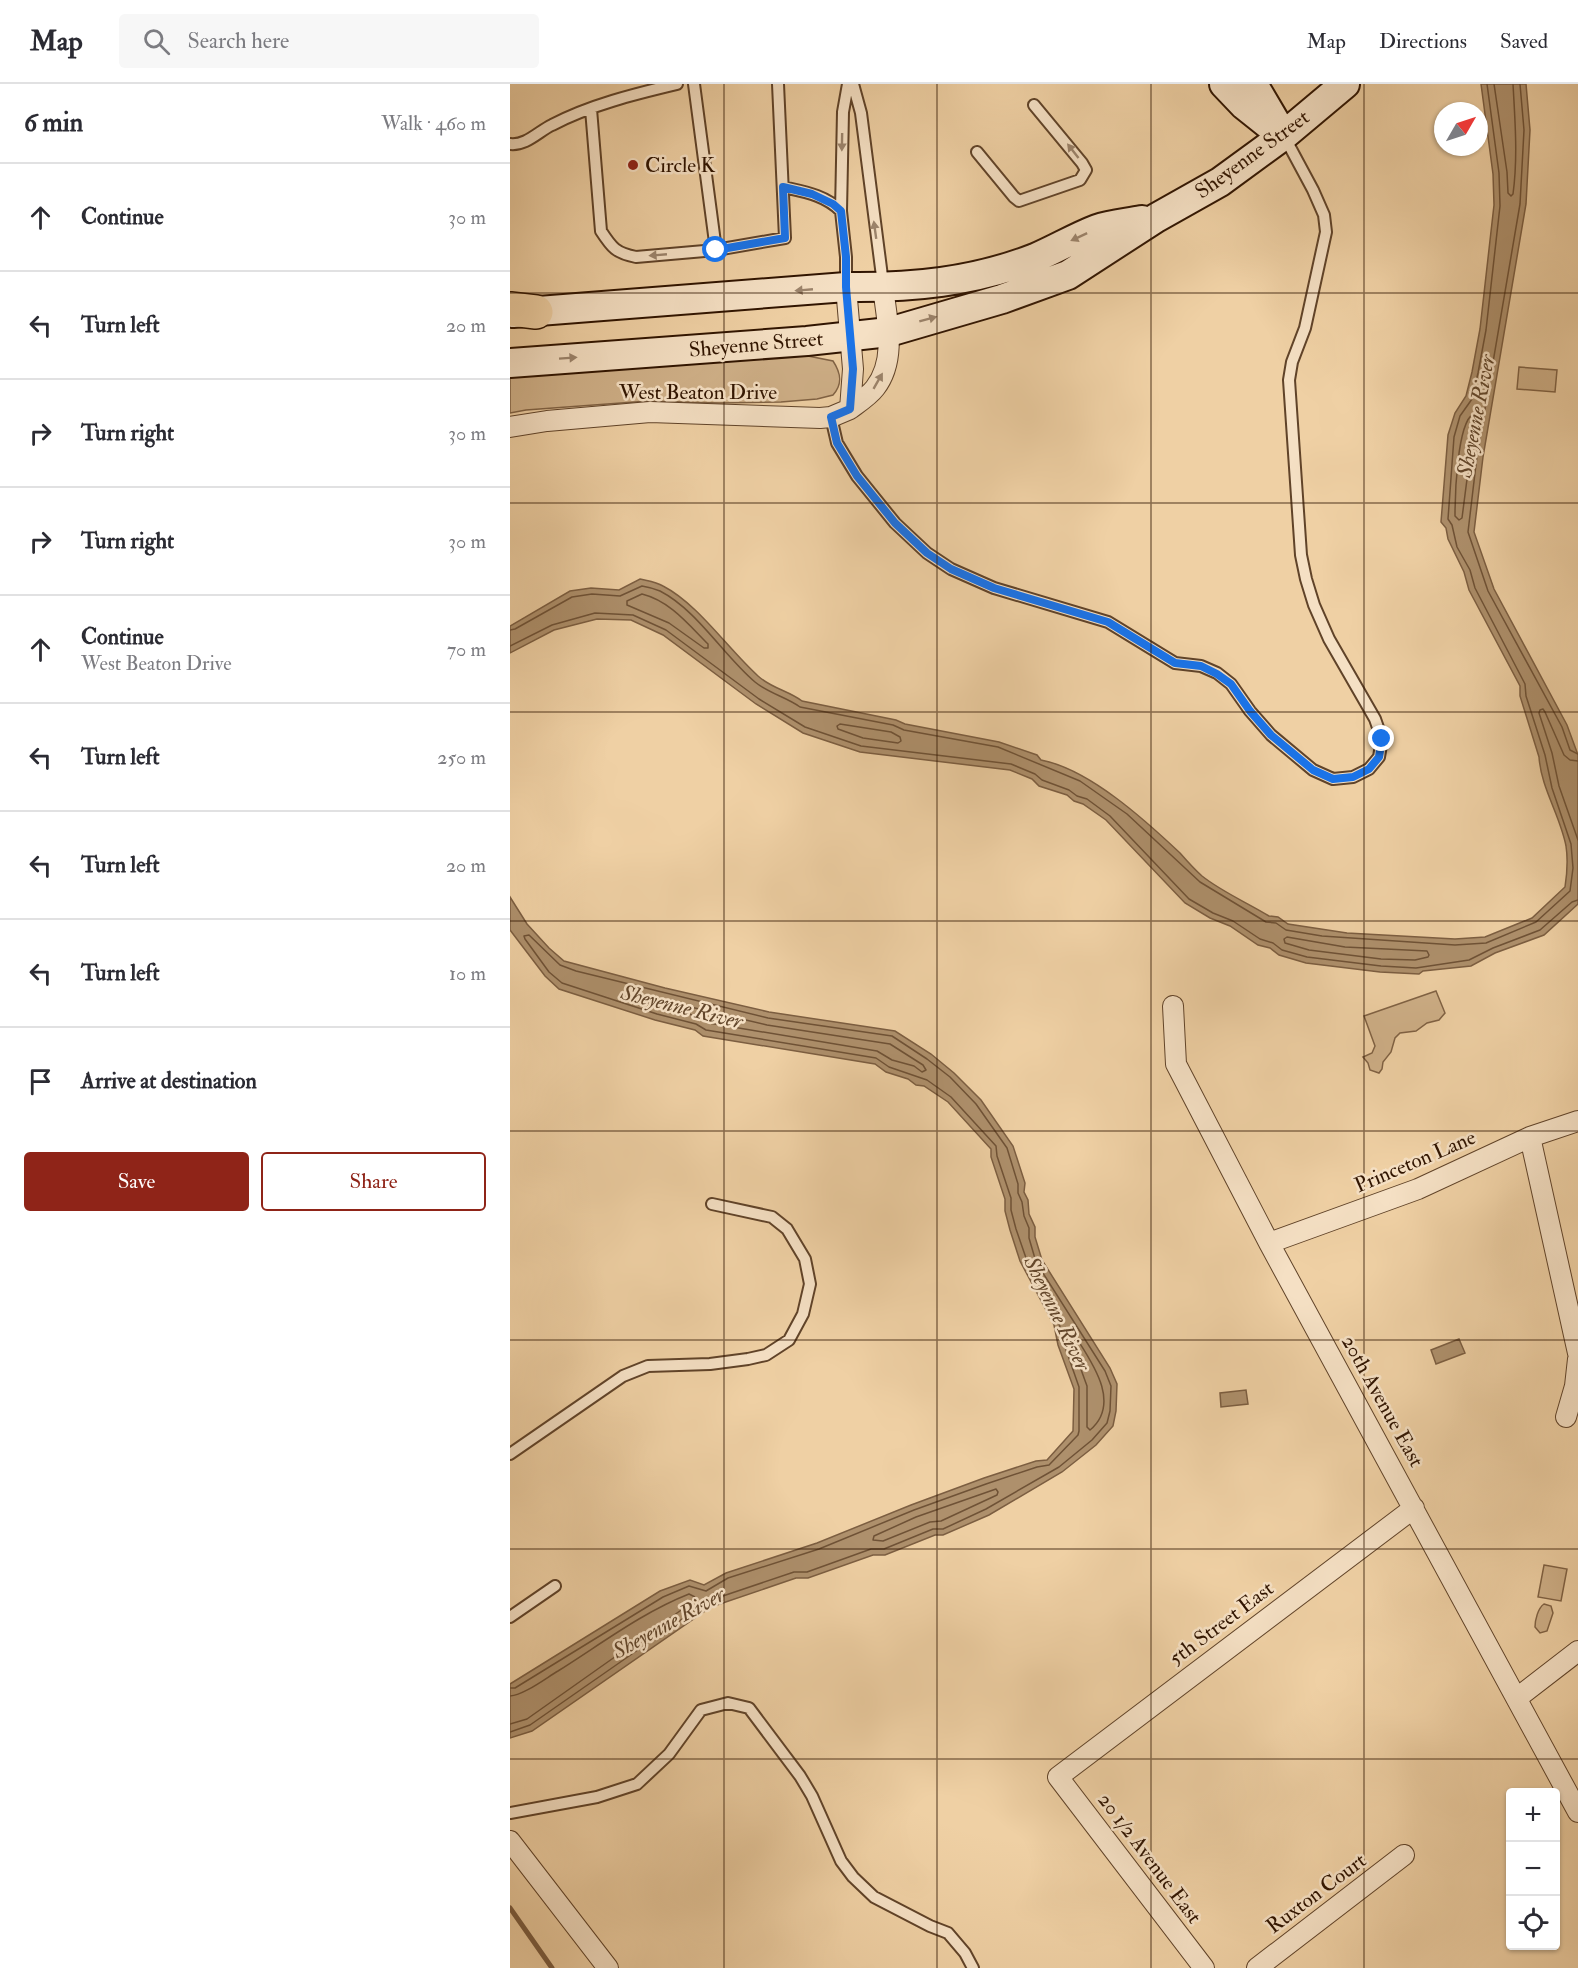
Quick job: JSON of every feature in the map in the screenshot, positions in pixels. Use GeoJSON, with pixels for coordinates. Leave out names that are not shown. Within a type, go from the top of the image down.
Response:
{"type":"FeatureCollection","features":[{"type":"Feature","properties":{"kind":"main road"},"geometry":{"type":"LineString","coordinates":[[1224,84],[1244,105],[1283,136]]}},
{"type":"Feature","properties":{"kind":"main road"},"geometry":{"type":"LineString","coordinates":[[1253,84],[1283,136]]}},
{"type":"Feature","properties":{"kind":"main road","name":"Sheyenne Street"},"geometry":{"type":"LineString","coordinates":[[510,363],[807,341],[889,332],[1002,299],[1068,275],[1156,218],[1220,182],[1283,136],[1345,84]]}},
{"type":"Feature","properties":{"kind":"main road","name":"Sheyenne Street"},"geometry":{"type":"LineString","coordinates":[[519,311],[846,287],[883,288],[933,284],[993,271],[1034,258],[1099,228],[1156,218]]}},
{"type":"Feature","properties":{"kind":"street"},"geometry":{"type":"LineString","coordinates":[[846,287],[853,369],[850,409]]}},
{"type":"Feature","properties":{"kind":"street","name":"West Beaton Drive"},"geometry":{"type":"LineString","coordinates":[[510,427],[547,421],[650,412],[831,417],[850,409],[875,389],[887,365],[889,332],[883,288]]}},
{"type":"Feature","properties":{"kind":"street","name":"20th Avenue East"},"geometry":{"type":"LineString","coordinates":[[1173,1006],[1176,1064],[1269,1243],[1578,1812]]}},
{"type":"Feature","properties":{"kind":"street","name":"Princeton Lane"},"geometry":{"type":"LineString","coordinates":[[1269,1243],[1418,1189],[1530,1137],[1578,1121]]}},
{"type":"Feature","properties":{"kind":"street"},"geometry":{"type":"LineString","coordinates":[[1530,1137],[1578,1353]]}},
{"type":"Feature","properties":{"kind":"street"},"geometry":{"type":"LineString","coordinates":[[1566,1417],[1575,1386],[1578,1359]]}},
{"type":"Feature","properties":{"kind":"street","name":"5th Street East"},"geometry":{"type":"LineString","coordinates":[[1058,1777],[1414,1508]]}},
{"type":"Feature","properties":{"kind":"street"},"geometry":{"type":"LineString","coordinates":[[1517,1698],[1578,1650]]}},
{"type":"Feature","properties":{"kind":"street","name":"20 1/2 Avenue East"},"geometry":{"type":"LineString","coordinates":[[1058,1777],[1204,1968]]}},
{"type":"Feature","properties":{"kind":"street"},"geometry":{"type":"LineString","coordinates":[[510,1840],[608,1968]]}},
{"type":"Feature","properties":{"kind":"street","name":"Ruxton Court"},"geometry":{"type":"LineString","coordinates":[[1257,1968],[1404,1856]]}},
{"type":"Feature","properties":{"kind":"lane"},"geometry":{"type":"LineString","coordinates":[[510,144],[532,138],[551,125],[591,109],[677,84]]}},
{"type":"Feature","properties":{"kind":"lane"},"geometry":{"type":"LineString","coordinates":[[694,84],[716,250]]}},
{"type":"Feature","properties":{"kind":"lane"},"geometry":{"type":"LineString","coordinates":[[591,109],[601,231],[612,248],[624,255],[636,257],[716,250],[785,238],[778,84]]}},
{"type":"Feature","properties":{"kind":"lane"},"geometry":{"type":"LineString","coordinates":[[846,287],[846,257],[841,211],[843,112],[848,84]]}},
{"type":"Feature","properties":{"kind":"lane"},"geometry":{"type":"LineString","coordinates":[[853,84],[861,113],[883,288]]}},
{"type":"Feature","properties":{"kind":"lane"},"geometry":{"type":"LineString","coordinates":[[977,152],[1019,201],[1080,180],[1086,170],[1082,163],[1034,105]]}},
{"type":"Feature","properties":{"kind":"lane"},"geometry":{"type":"LineString","coordinates":[[831,417],[837,443],[857,476],[895,523],[927,553],[951,569],[994,588],[1108,622],[1175,663],[1201,666],[1217,674],[1231,684],[1271,735],[1313,770],[1333,779],[1353,777],[1369,769],[1379,757],[1382,739],[1375,720],[1329,639],[1314,605],[1301,555],[1289,380],[1292,362],[1305,328],[1326,232],[1324,214],[1283,136]]}},
{"type":"Feature","properties":{"kind":"lane"},"geometry":{"type":"LineString","coordinates":[[783,187],[812,194],[833,204],[841,211]]}},
{"type":"Feature","properties":{"kind":"lane"},"geometry":{"type":"LineString","coordinates":[[510,1454],[623,1376],[648,1366],[710,1364],[748,1359],[766,1355],[789,1340],[803,1314],[810,1284],[805,1259],[787,1229],[772,1217],[712,1204]]}},
{"type":"Feature","properties":{"kind":"lane"},"geometry":{"type":"LineString","coordinates":[[510,1617],[555,1586]]}},
{"type":"Feature","properties":{"kind":"lane"},"geometry":{"type":"LineString","coordinates":[[510,1813],[597,1797],[637,1784],[669,1754],[701,1710],[728,1703],[749,1708],[800,1776],[812,1796],[841,1861],[853,1877],[874,1897],[948,1933],[974,1968]]}},
{"type":"Feature","properties":{"kind":"shaded area"},"geometry":{"type":"Polygon","coordinates":[[[798,354],[833,361],[838,370],[840,383],[833,395],[817,399],[781,402],[648,401],[510,413],[510,375],[798,354]]]}},
{"type":"Feature","properties":{"kind":"shaded area"},"geometry":{"type":"Polygon","coordinates":[[[1519,367],[1557,370],[1555,392],[1517,389],[1519,367]]]}},
{"type":"Feature","properties":{"kind":"shaded area"},"geometry":{"type":"Polygon","coordinates":[[[1436,991],[1445,1013],[1439,1020],[1427,1023],[1416,1031],[1400,1033],[1395,1038],[1391,1052],[1383,1062],[1379,1073],[1370,1070],[1363,1057],[1372,1053],[1375,1046],[1364,1016],[1436,991]]]}},
{"type":"Feature","properties":{"kind":"shaded area"},"geometry":{"type":"Polygon","coordinates":[[[1544,1565],[1567,1569],[1561,1601],[1538,1597],[1544,1565]]]}},
{"type":"Feature","properties":{"kind":"shaded area"},"geometry":{"type":"Polygon","coordinates":[[[1544,1604],[1551,1606],[1553,1613],[1547,1631],[1540,1633],[1535,1627],[1539,1611],[1544,1604]]]}},
{"type":"Feature","properties":{"kind":"water","name":"Sheyenne River"},"geometry":{"type":"Polygon","coordinates":[[[1481,84],[1526,84],[1530,130],[1526,204],[1483,457],[1474,532],[1494,589],[1567,725],[1578,755],[1578,904],[1544,935],[1495,953],[1471,966],[1423,971],[1419,974],[1306,963],[1279,955],[1270,948],[1258,945],[1230,926],[1210,918],[1185,903],[1106,820],[1067,795],[1039,786],[1032,779],[1010,770],[860,752],[803,733],[756,704],[663,635],[631,620],[597,619],[554,630],[510,653],[510,626],[570,591],[591,588],[619,590],[640,579],[652,582],[663,586],[688,604],[758,676],[769,684],[802,701],[999,742],[1059,765],[1097,785],[1133,811],[1210,882],[1269,916],[1278,917],[1288,924],[1347,933],[1455,939],[1485,937],[1532,918],[1565,887],[1566,846],[1560,823],[1543,780],[1539,757],[1520,696],[1520,686],[1469,590],[1464,572],[1448,539],[1446,528],[1441,522],[1448,435],[1455,413],[1466,396],[1472,372],[1480,329],[1494,205],[1488,136],[1488,102],[1483,102],[1481,84]]]}},
{"type":"Feature","properties":{"kind":"water","name":"Sheyenne River"},"geometry":{"type":"Polygon","coordinates":[[[510,897],[527,924],[564,961],[665,988],[769,1012],[895,1031],[931,1054],[981,1100],[1013,1146],[1025,1183],[1024,1192],[1028,1200],[1029,1214],[1035,1227],[1035,1237],[1042,1260],[1110,1368],[1117,1384],[1113,1426],[1096,1445],[1062,1472],[989,1515],[943,1535],[935,1535],[885,1555],[873,1555],[808,1578],[796,1578],[711,1607],[532,1731],[510,1738],[510,1684],[660,1591],[690,1580],[704,1585],[726,1573],[817,1543],[984,1478],[1036,1461],[1047,1460],[1073,1431],[1074,1389],[1058,1345],[1054,1325],[1020,1261],[1005,1211],[1005,1199],[991,1157],[991,1149],[948,1102],[924,1086],[916,1085],[908,1079],[886,1072],[875,1064],[703,1036],[695,1030],[655,1020],[559,989],[545,976],[510,930],[510,897]]]}},
{"type":"Feature","properties":{"kind":"water"},"geometry":{"type":"Polygon","coordinates":[[[1459,1339],[1465,1353],[1436,1364],[1431,1350],[1459,1339]]]}},
{"type":"Feature","properties":{"kind":"water"},"geometry":{"type":"Polygon","coordinates":[[[1246,1390],[1248,1404],[1221,1407],[1220,1393],[1246,1390]]]}},
{"type":"Feature","properties":{"kind":"waterway"},"geometry":{"type":"LineString","coordinates":[[510,1908],[552,1968]]}},
{"type":"Feature","properties":{"kind":"place","name":"Circle K"},"geometry":{"type":"Point","coordinates":[633,165]}},
{"type":"Feature","properties":{"kind":"route"},"geometry":{"type":"LineString","coordinates":[[716,250],[785,238],[783,187],[812,194],[833,204],[841,211],[853,369],[850,409],[831,417],[837,443],[857,476],[895,523],[927,553],[951,569],[994,588],[1108,622],[1175,663],[1201,666],[1217,674],[1231,684],[1271,735],[1313,770],[1333,779],[1353,777],[1369,769],[1379,757],[1382,739]]}}]}
